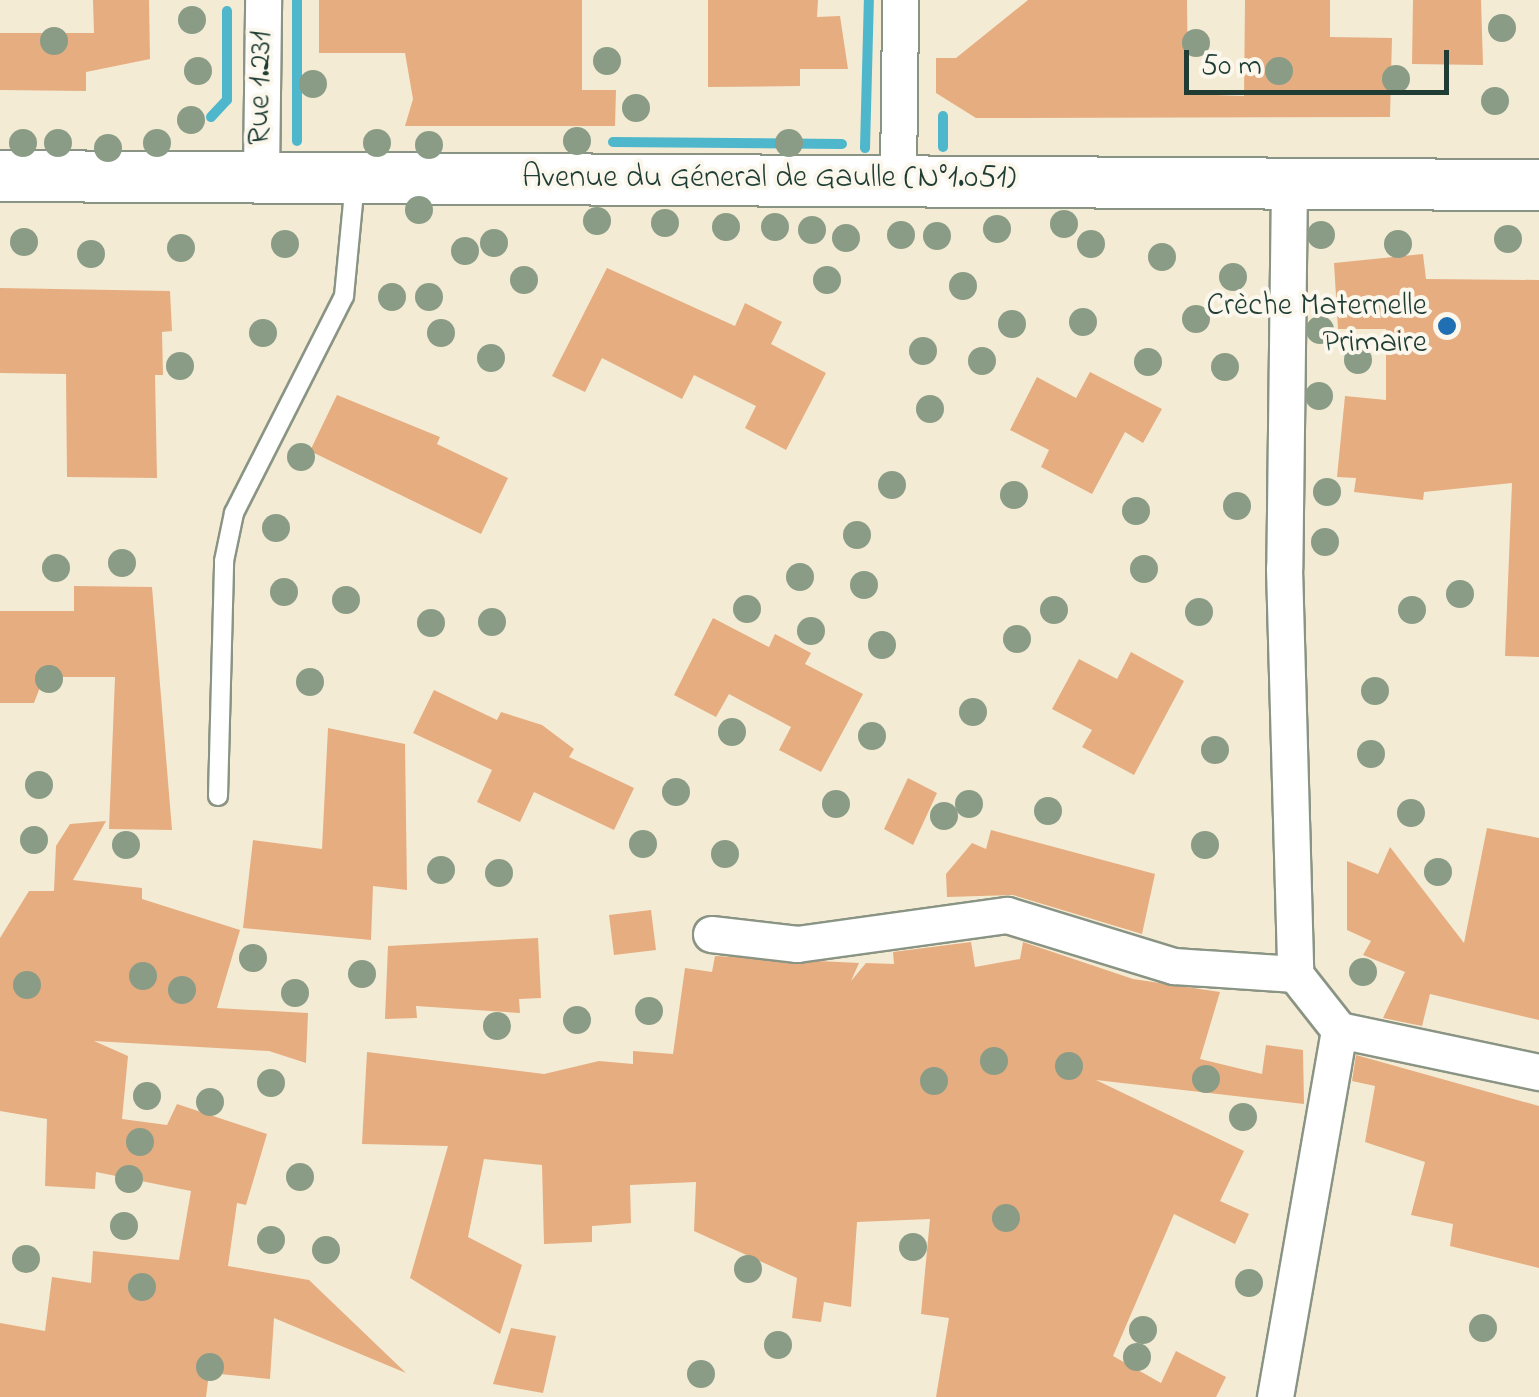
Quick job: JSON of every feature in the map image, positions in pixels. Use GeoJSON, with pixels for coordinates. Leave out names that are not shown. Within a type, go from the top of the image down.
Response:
{"type":"FeatureCollection","features":[{"type":"Feature","properties":{"kind":"main road","name":"Avenue du Géneral de Gaulle (N°1.051)"},"geometry":{"type":"LineString","coordinates":[[0,176],[261,175],[356,180],[898,176],[1289,184],[1539,184]]}},
{"type":"Feature","properties":{"kind":"street","name":"Rue 1.231"},"geometry":{"type":"LineString","coordinates":[[261,175],[264,0]]}},
{"type":"Feature","properties":{"kind":"street"},"geometry":{"type":"LineString","coordinates":[[898,176],[900,0]]}},
{"type":"Feature","properties":{"kind":"street"},"geometry":{"type":"LineString","coordinates":[[1289,184],[1284,568],[1295,974],[1339,1030],[1539,1072]]}},
{"type":"Feature","properties":{"kind":"street"},"geometry":{"type":"LineString","coordinates":[[710,934],[796,944],[1007,916],[1174,966],[1295,974]]}},
{"type":"Feature","properties":{"kind":"street"},"geometry":{"type":"LineString","coordinates":[[1275,1397],[1339,1030]]}},
{"type":"Feature","properties":{"kind":"lane"},"geometry":{"type":"LineString","coordinates":[[218,796],[224,562],[234,513],[344,296],[356,180]]}},
{"type":"Feature","properties":{"kind":"building"},"geometry":{"type":"Polygon","coordinates":[[[93,0],[149,0],[150,59],[86,72],[86,91],[0,90],[0,33],[94,33],[93,0]]]}},
{"type":"Feature","properties":{"kind":"building"},"geometry":{"type":"Polygon","coordinates":[[[319,0],[582,0],[582,90],[616,90],[615,126],[405,126],[413,99],[405,53],[319,53],[319,0]]]}},
{"type":"Feature","properties":{"kind":"building"},"geometry":{"type":"Polygon","coordinates":[[[708,0],[818,0],[817,17],[840,16],[848,69],[800,69],[800,86],[708,87],[708,0]]]}},
{"type":"Feature","properties":{"kind":"building"},"geometry":{"type":"Polygon","coordinates":[[[1028,0],[1187,0],[1188,94],[1244,96],[1245,0],[1330,0],[1330,37],[1392,38],[1390,117],[976,118],[936,93],[936,58],[956,58],[1028,0]]]}},
{"type":"Feature","properties":{"kind":"building"},"geometry":{"type":"Polygon","coordinates":[[[1413,0],[1481,0],[1483,65],[1412,64],[1413,0]]]}},
{"type":"Feature","properties":{"kind":"building"},"geometry":{"type":"Polygon","coordinates":[[[1423,254],[1426,279],[1539,280],[1539,657],[1505,656],[1512,483],[1424,492],[1423,500],[1354,492],[1356,478],[1337,477],[1345,396],[1386,400],[1386,329],[1338,329],[1334,263],[1423,254]]]}},
{"type":"Feature","properties":{"kind":"building"},"geometry":{"type":"Polygon","coordinates":[[[607,268],[735,326],[745,303],[782,322],[771,344],[826,373],[786,450],[745,428],[756,406],[694,375],[682,399],[602,358],[585,392],[552,376],[607,268]]]}},
{"type":"Feature","properties":{"kind":"building"},"geometry":{"type":"Polygon","coordinates":[[[0,288],[170,291],[172,331],[162,332],[163,375],[155,375],[157,478],[67,477],[66,374],[0,373],[0,288]]]}},
{"type":"Feature","properties":{"kind":"building"},"geometry":{"type":"Polygon","coordinates":[[[1090,372],[1162,409],[1143,443],[1125,432],[1092,494],[1041,467],[1049,450],[1010,430],[1037,377],[1076,398],[1090,372]]]}},
{"type":"Feature","properties":{"kind":"building"},"geometry":{"type":"Polygon","coordinates":[[[337,395],[440,437],[437,444],[508,478],[481,534],[310,451],[337,395]]]}},
{"type":"Feature","properties":{"kind":"building"},"geometry":{"type":"Polygon","coordinates":[[[74,586],[152,587],[172,830],[109,829],[115,677],[44,677],[34,703],[0,703],[0,611],[74,611],[74,586]]]}},
{"type":"Feature","properties":{"kind":"building"},"geometry":{"type":"Polygon","coordinates":[[[713,618],[769,647],[775,634],[811,653],[805,664],[863,694],[821,772],[779,750],[791,727],[729,694],[716,717],[674,695],[713,618]]]}},
{"type":"Feature","properties":{"kind":"building"},"geometry":{"type":"Polygon","coordinates":[[[1131,652],[1184,681],[1134,775],[1082,747],[1092,730],[1052,709],[1079,659],[1117,679],[1131,652]]]}},
{"type":"Feature","properties":{"kind":"building"},"geometry":{"type":"Polygon","coordinates":[[[434,690],[497,720],[501,712],[542,725],[574,749],[569,757],[634,788],[614,830],[534,792],[520,822],[477,802],[492,770],[413,733],[434,690]]]}},
{"type":"Feature","properties":{"kind":"building"},"geometry":{"type":"Polygon","coordinates":[[[328,728],[405,744],[407,890],[373,886],[371,940],[243,928],[253,840],[322,849],[328,728]]]}},
{"type":"Feature","properties":{"kind":"building"},"geometry":{"type":"Polygon","coordinates":[[[908,778],[937,793],[913,845],[884,829],[908,778]]]}},
{"type":"Feature","properties":{"kind":"building"},"geometry":{"type":"Polygon","coordinates":[[[106,821],[73,880],[142,888],[142,899],[240,930],[217,1008],[308,1013],[306,1063],[269,1051],[94,1041],[128,1056],[122,1119],[167,1125],[177,1104],[267,1134],[246,1205],[237,1203],[228,1266],[309,1280],[406,1373],[274,1318],[270,1379],[209,1373],[206,1397],[0,1397],[0,1323],[45,1331],[52,1277],[91,1283],[93,1251],[179,1260],[191,1191],[96,1172],[95,1189],[45,1186],[47,1119],[0,1111],[0,938],[29,891],[54,891],[56,846],[70,824],[106,821]]]}},
{"type":"Feature","properties":{"kind":"building"},"geometry":{"type":"Polygon","coordinates":[[[1487,828],[1539,838],[1539,1020],[1430,994],[1422,1026],[1383,1018],[1405,972],[1363,955],[1371,941],[1347,930],[1347,861],[1378,874],[1390,847],[1464,943],[1487,828]]]}},
{"type":"Feature","properties":{"kind":"building"},"geometry":{"type":"Polygon","coordinates":[[[991,830],[1155,874],[1142,934],[1013,895],[947,897],[946,874],[972,843],[986,849],[991,830]]]}},
{"type":"Feature","properties":{"kind":"building"},"geometry":{"type":"Polygon","coordinates":[[[651,910],[656,950],[614,955],[609,915],[651,910]]]}},
{"type":"Feature","properties":{"kind":"building"},"geometry":{"type":"Polygon","coordinates":[[[538,938],[541,998],[519,999],[520,1013],[416,1006],[417,1018],[385,1019],[388,946],[538,938]]]}},
{"type":"Feature","properties":{"kind":"building"},"geometry":{"type":"Polygon","coordinates":[[[971,942],[975,967],[1020,959],[1023,942],[1133,979],[1220,992],[1200,1059],[1262,1074],[1266,1045],[1303,1050],[1304,1104],[1096,1080],[1244,1151],[1220,1201],[1249,1214],[1235,1244],[1174,1214],[1113,1356],[1161,1383],[1176,1351],[1226,1377],[1216,1397],[936,1397],[949,1318],[921,1314],[930,1219],[857,1222],[851,1307],[824,1302],[821,1322],[792,1318],[797,1278],[694,1231],[696,1182],[630,1185],[631,1223],[592,1226],[592,1242],[544,1244],[542,1165],[484,1159],[468,1237],[522,1265],[500,1334],[410,1278],[448,1146],[362,1144],[367,1052],[544,1074],[599,1061],[633,1064],[633,1051],[673,1054],[685,968],[712,972],[715,956],[859,963],[851,981],[866,963],[894,964],[893,952],[971,942]]]}},
{"type":"Feature","properties":{"kind":"building"},"geometry":{"type":"Polygon","coordinates":[[[1356,1055],[1539,1106],[1539,1268],[1450,1246],[1453,1224],[1411,1215],[1425,1162],[1365,1142],[1375,1086],[1352,1081],[1356,1055]]]}},
{"type":"Feature","properties":{"kind":"building"},"geometry":{"type":"Polygon","coordinates":[[[511,1328],[556,1336],[543,1393],[493,1384],[511,1328]]]}},
{"type":"Feature","properties":{"kind":"waterway"},"geometry":{"type":"LineString","coordinates":[[297,0],[297,141]]}},
{"type":"Feature","properties":{"kind":"waterway"},"geometry":{"type":"LineString","coordinates":[[865,148],[869,0]]}},
{"type":"Feature","properties":{"kind":"waterway"},"geometry":{"type":"LineString","coordinates":[[211,117],[227,100],[227,11]]}},
{"type":"Feature","properties":{"kind":"waterway"},"geometry":{"type":"LineString","coordinates":[[943,116],[943,147]]}},
{"type":"Feature","properties":{"kind":"waterway"},"geometry":{"type":"LineString","coordinates":[[613,142],[842,144]]}},
{"type":"Feature","properties":{"kind":"place","name":"Crèche Maternelle Primaire"},"geometry":{"type":"Point","coordinates":[1447,326]}}]}
